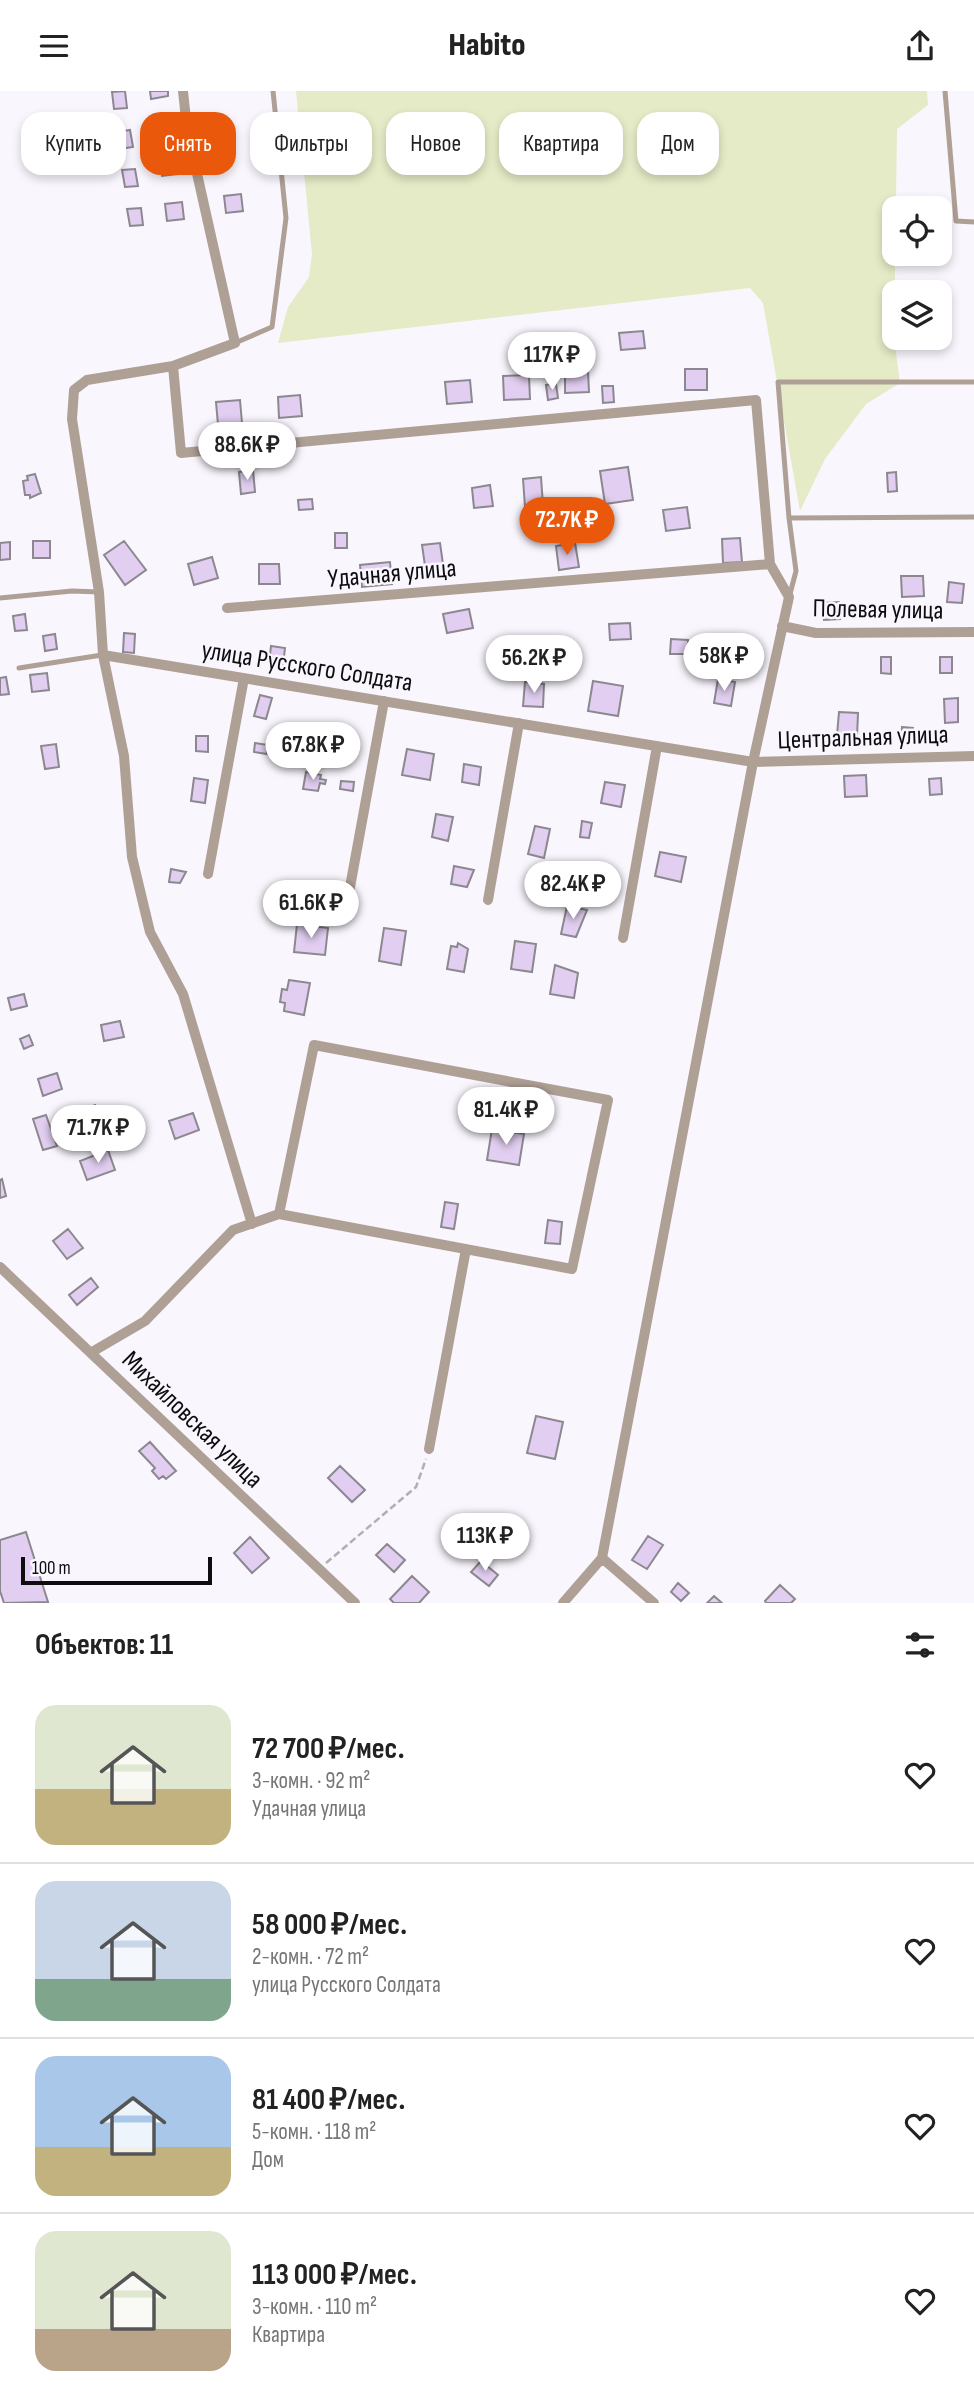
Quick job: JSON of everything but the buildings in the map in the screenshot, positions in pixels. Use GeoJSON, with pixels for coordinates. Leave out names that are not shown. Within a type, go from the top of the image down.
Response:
{"type":"FeatureCollection","features":[{"type":"Feature","properties":{"kind":"street"},"geometry":{"type":"LineString","coordinates":[[183,91],[187,128],[235,343],[173,366],[87,380],[74,390],[72,419],[99,593],[103,655],[124,756],[132,857],[150,932],[184,994],[251,1224]]}},
{"type":"Feature","properties":{"kind":"street"},"geometry":{"type":"LineString","coordinates":[[173,366],[181,453],[756,401],[770,564],[789,597],[753,762],[602,1557],[563,1603]]}},
{"type":"Feature","properties":{"kind":"street","name":"Удачная улица"},"geometry":{"type":"LineString","coordinates":[[227,608],[770,564]]}},
{"type":"Feature","properties":{"kind":"street","name":"Полевая улица"},"geometry":{"type":"LineString","coordinates":[[782,627],[816,633],[974,632]]}},
{"type":"Feature","properties":{"kind":"street","name":"улица Русского Солдата"},"geometry":{"type":"LineString","coordinates":[[103,655],[753,762]]}},
{"type":"Feature","properties":{"kind":"street"},"geometry":{"type":"LineString","coordinates":[[208,874],[244,678]]}},
{"type":"Feature","properties":{"kind":"street"},"geometry":{"type":"LineString","coordinates":[[348,898],[384,701]]}},
{"type":"Feature","properties":{"kind":"street"},"geometry":{"type":"LineString","coordinates":[[488,900],[519,723]]}},
{"type":"Feature","properties":{"kind":"street"},"geometry":{"type":"LineString","coordinates":[[623,938],[657,746]]}},
{"type":"Feature","properties":{"kind":"street","name":"Центральная улица"},"geometry":{"type":"LineString","coordinates":[[753,762],[974,756]]}},
{"type":"Feature","properties":{"kind":"street"},"geometry":{"type":"LineString","coordinates":[[92,1352],[145,1321],[233,1230],[279,1214],[572,1269],[608,1100],[314,1045],[279,1214]]}},
{"type":"Feature","properties":{"kind":"street"},"geometry":{"type":"LineString","coordinates":[[429,1449],[466,1249]]}},
{"type":"Feature","properties":{"kind":"street","name":"Михайловская улица"},"geometry":{"type":"LineString","coordinates":[[0,1267],[92,1352],[168,1429],[355,1603]]}},
{"type":"Feature","properties":{"kind":"street"},"geometry":{"type":"LineString","coordinates":[[602,1557],[654,1603]]}},
{"type":"Feature","properties":{"kind":"lane"},"geometry":{"type":"LineString","coordinates":[[235,343],[272,327],[286,218],[272,91]]}},
{"type":"Feature","properties":{"kind":"lane"},"geometry":{"type":"LineString","coordinates":[[945,91],[956,221],[974,222]]}},
{"type":"Feature","properties":{"kind":"lane"},"geometry":{"type":"LineString","coordinates":[[789,597],[796,571],[778,382],[974,382]]}},
{"type":"Feature","properties":{"kind":"lane"},"geometry":{"type":"LineString","coordinates":[[789,517],[974,517]]}},
{"type":"Feature","properties":{"kind":"lane"},"geometry":{"type":"LineString","coordinates":[[0,599],[72,591],[99,593]]}},
{"type":"Feature","properties":{"kind":"lane"},"geometry":{"type":"LineString","coordinates":[[19,668],[103,655]]}},
{"type":"Feature","properties":{"kind":"path"},"geometry":{"type":"LineString","coordinates":[[320,1569],[416,1487],[429,1449]]}},
{"type":"Feature","properties":{"kind":"green space"},"geometry":{"type":"Polygon","coordinates":[[[296,91],[927,91],[928,105],[897,129],[896,196],[882,196],[882,266],[895,266],[895,280],[882,280],[882,350],[896,350],[900,383],[866,404],[825,459],[800,511],[763,303],[750,288],[278,343],[288,307],[309,277],[312,254],[304,175],[372,175],[372,112],[298,112],[296,91]]]}}]}
